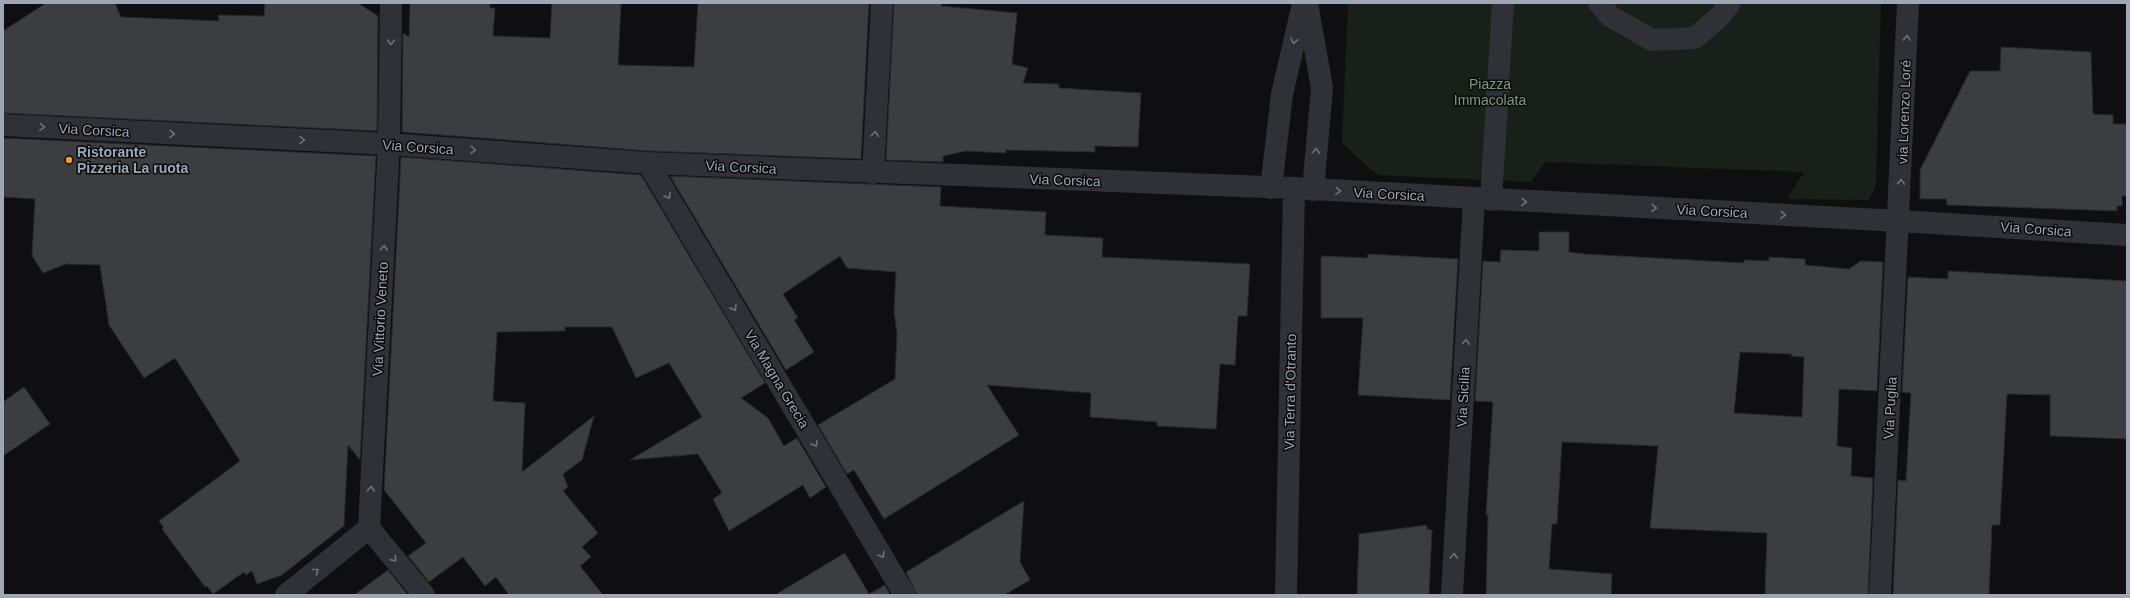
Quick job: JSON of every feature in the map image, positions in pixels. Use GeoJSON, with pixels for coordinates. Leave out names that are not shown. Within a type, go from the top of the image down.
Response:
{"type":"FeatureCollection","features":[{"type":"Feature","properties":{"kind":"street","name":"Via Vittorio Veneto"},"geometry":{"type":"LineString","coordinates":[[369,528],[389,144],[391,3]]}},
{"type":"Feature","properties":{"kind":"street"},"geometry":{"type":"LineString","coordinates":[[873,173],[882,3]]}},
{"type":"Feature","properties":{"kind":"street"},"geometry":{"type":"LineString","coordinates":[[1271,188],[1282,94],[1303,3]]}},
{"type":"Feature","properties":{"kind":"street","name":"Via Terra d'Otranto"},"geometry":{"type":"LineString","coordinates":[[1286,595],[1304,189],[1322,88],[1307,3]]}},
{"type":"Feature","properties":{"kind":"street","name":"Via Sicilia"},"geometry":{"type":"LineString","coordinates":[[1452,595],[1483,200],[1503,3]]}},
{"type":"Feature","properties":{"kind":"street"},"geometry":{"type":"LineString","coordinates":[[1599,3],[1610,16],[1652,40],[1695,38],[1721,15],[1730,3]]}},
{"type":"Feature","properties":{"kind":"street","name":"via Lorenzo Loré"},"geometry":{"type":"LineString","coordinates":[[1899,221],[1908,3]]}},
{"type":"Feature","properties":{"kind":"street","name":"Via Corsica"},"geometry":{"type":"LineString","coordinates":[[3,125],[389,144],[648,163],[1304,189],[1483,200],[1899,221],[2127,235]]}},
{"type":"Feature","properties":{"kind":"street","name":"Via Magna Grecia"},"geometry":{"type":"LineString","coordinates":[[648,163],[906,595]]}},
{"type":"Feature","properties":{"kind":"street","name":"Via Puglia"},"geometry":{"type":"LineString","coordinates":[[1880,595],[1899,221]]}},
{"type":"Feature","properties":{"kind":"street"},"geometry":{"type":"LineString","coordinates":[[286,595],[369,528],[424,595]]}},
{"type":"Feature","properties":{"kind":"green space","name":"Piazza Immacolata"},"geometry":{"type":"Polygon","coordinates":[[[1348,3],[1881,3],[1876,186],[1869,200],[1787,199],[1804,172],[1545,162],[1531,182],[1377,175],[1342,143],[1348,3]]]}},
{"type":"Feature","properties":{"kind":"building"},"geometry":{"type":"Polygon","coordinates":[[[46,3],[115,3],[121,17],[219,21],[218,15],[264,16],[265,3],[358,3],[378,16],[377,131],[3,113],[3,31],[46,3]]]}},
{"type":"Feature","properties":{"kind":"building"},"geometry":{"type":"Polygon","coordinates":[[[410,3],[490,3],[490,8],[495,8],[493,36],[550,38],[552,3],[621,3],[618,65],[694,67],[698,3],[869,3],[861,159],[649,151],[402,132],[403,33],[409,37],[410,3]]]}},
{"type":"Feature","properties":{"kind":"building"},"geometry":{"type":"Polygon","coordinates":[[[894,3],[942,3],[941,6],[1017,13],[1012,64],[1028,68],[1023,83],[1059,84],[1059,88],[1141,93],[1138,147],[1095,146],[1095,152],[1006,150],[1006,153],[966,151],[943,156],[943,162],[886,160],[894,3]]]}},
{"type":"Feature","properties":{"kind":"building"},"geometry":{"type":"Polygon","coordinates":[[[2001,47],[2091,52],[2093,114],[2113,115],[2113,124],[2127,124],[2127,196],[2122,196],[2122,206],[2117,206],[2117,211],[1947,205],[1946,199],[1920,199],[1920,170],[1970,71],[2000,71],[2001,47]]]}},
{"type":"Feature","properties":{"kind":"building"},"geometry":{"type":"Polygon","coordinates":[[[3,138],[376,156],[360,460],[348,445],[344,526],[282,575],[257,584],[252,571],[246,575],[244,572],[213,594],[207,586],[205,587],[162,529],[164,528],[159,521],[240,461],[175,358],[144,378],[109,325],[100,265],[66,264],[43,273],[32,256],[35,199],[3,197],[3,138]]]}},
{"type":"Feature","properties":{"kind":"building"},"geometry":{"type":"Polygon","coordinates":[[[401,157],[641,175],[765,383],[741,398],[768,418],[784,446],[797,438],[826,487],[810,498],[803,485],[729,531],[713,499],[722,493],[698,454],[630,460],[702,417],[669,363],[636,378],[612,327],[565,327],[565,331],[497,332],[493,401],[525,403],[522,472],[594,416],[582,460],[563,474],[568,487],[563,491],[598,533],[582,547],[591,557],[580,566],[603,595],[509,595],[496,577],[485,586],[463,557],[429,582],[408,556],[426,543],[384,490],[401,157]]]}},
{"type":"Feature","properties":{"kind":"building"},"geometry":{"type":"Polygon","coordinates":[[[670,176],[941,187],[940,206],[1046,212],[1045,235],[1103,238],[1102,257],[1250,264],[1247,316],[1238,316],[1235,365],[1220,364],[1216,429],[1157,426],[1157,422],[1090,417],[1091,393],[987,385],[1019,435],[884,519],[854,470],[847,474],[818,425],[895,379],[897,333],[894,312],[896,272],[847,268],[840,256],[783,294],[798,318],[794,320],[814,352],[786,370],[670,176]]]}},
{"type":"Feature","properties":{"kind":"building"},"geometry":{"type":"Polygon","coordinates":[[[1539,232],[1569,232],[1569,252],[1584,254],[1744,263],[1744,260],[1769,261],[1769,257],[1805,259],[1805,265],[1849,269],[1861,261],[1883,262],[1877,391],[1839,389],[1837,446],[1852,448],[1851,476],[1873,478],[1868,595],[1765,595],[1767,533],[1650,528],[1658,446],[1562,442],[1557,524],[1552,524],[1549,569],[1612,574],[1611,595],[1486,595],[1488,515],[1486,515],[1493,402],[1475,401],[1483,261],[1500,262],[1501,250],[1539,251],[1539,232]],[[1740,352],[1734,413],[1802,417],[1804,357],[1791,356],[1792,354],[1740,352]]]}},
{"type":"Feature","properties":{"kind":"building"},"geometry":{"type":"Polygon","coordinates":[[[1368,254],[1458,259],[1450,400],[1358,395],[1363,318],[1321,318],[1321,256],[1367,258],[1368,254]]]}},
{"type":"Feature","properties":{"kind":"building"},"geometry":{"type":"Polygon","coordinates":[[[1948,271],[2127,281],[2127,439],[2050,436],[2050,395],[2007,394],[2000,525],[1992,525],[1989,595],[1893,595],[1898,480],[1906,481],[1911,393],[1902,392],[1908,277],[1948,279],[1948,271]]]}},
{"type":"Feature","properties":{"kind":"building"},"geometry":{"type":"Polygon","coordinates":[[[24,387],[50,424],[3,456],[3,402],[24,387]]]}},
{"type":"Feature","properties":{"kind":"building"},"geometry":{"type":"Polygon","coordinates":[[[1024,501],[1020,562],[1030,580],[1004,595],[917,595],[906,572],[1024,501]]]}},
{"type":"Feature","properties":{"kind":"building"},"geometry":{"type":"Polygon","coordinates":[[[1427,525],[1427,529],[1432,530],[1429,595],[1357,595],[1359,534],[1427,525]]]}},
{"type":"Feature","properties":{"kind":"building"},"geometry":{"type":"Polygon","coordinates":[[[845,553],[869,594],[885,585],[890,595],[775,595],[845,553]]]}},
{"type":"Feature","properties":{"kind":"building"},"geometry":{"type":"Polygon","coordinates":[[[388,570],[408,595],[354,595],[388,570]]]}},
{"type":"Feature","properties":{"kind":"place","name":"Ristorante Pizzeria La ruota"},"geometry":{"type":"Point","coordinates":[69,160]}}]}
